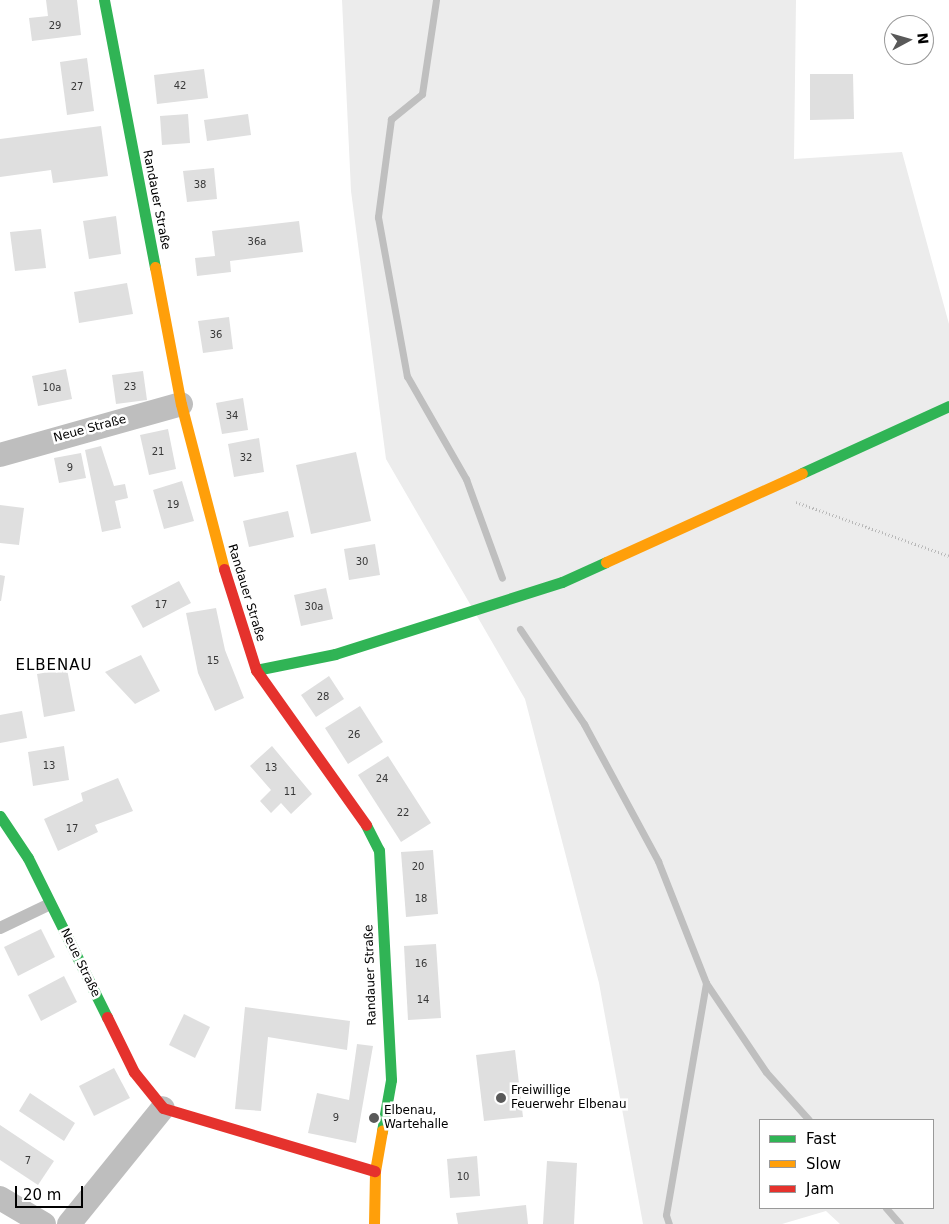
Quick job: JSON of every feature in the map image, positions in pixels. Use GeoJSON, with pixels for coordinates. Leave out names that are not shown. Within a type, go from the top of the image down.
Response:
{"type":"FeatureCollection","features":[{"type":"Feature","properties":{"kind":"street","name":"Randauer Straße"},"geometry":{"type":"LineString","coordinates":[[104,0],[180,404],[239,624],[256,670],[365,824],[378,850],[391,1080],[375,1171],[374,1224]]}},
{"type":"Feature","properties":{"kind":"street","name":"Neue Straße"},"geometry":{"type":"LineString","coordinates":[[0,455],[180,404]]}},
{"type":"Feature","properties":{"kind":"street"},"geometry":{"type":"LineString","coordinates":[[256,670],[335,654],[525,596],[763,493],[949,406]]}},
{"type":"Feature","properties":{"kind":"street","name":"Neue Straße"},"geometry":{"type":"LineString","coordinates":[[0,816],[50,904],[134,1072],[163,1108]]}},
{"type":"Feature","properties":{"kind":"street"},"geometry":{"type":"LineString","coordinates":[[69,1224],[163,1108],[375,1171]]}},
{"type":"Feature","properties":{"kind":"street"},"geometry":{"type":"LineString","coordinates":[[0,1198],[44,1224]]}},
{"type":"Feature","properties":{"kind":"lane"},"geometry":{"type":"LineString","coordinates":[[0,928],[50,904]]}},
{"type":"Feature","properties":{"kind":"path"},"geometry":{"type":"LineString","coordinates":[[763,493],[949,556]]}},
{"type":"Feature","properties":{"kind":"shaded area"},"geometry":{"type":"Polygon","coordinates":[[[342,0],[796,0],[794,159],[902,152],[949,324],[949,1224],[840,1224],[826,1211],[782,1224],[643,1224],[599,983],[525,699],[386,459],[351,191],[342,0]]]}},
{"type":"Feature","properties":{"kind":"building"},"geometry":{"type":"Polygon","coordinates":[[[46,0],[77,0],[81,35],[32,41],[29,18],[48,16],[46,0]]]}},
{"type":"Feature","properties":{"kind":"building"},"geometry":{"type":"Polygon","coordinates":[[[87,58],[94,111],[67,115],[60,62],[87,58]]]}},
{"type":"Feature","properties":{"kind":"building"},"geometry":{"type":"Polygon","coordinates":[[[204,69],[208,98],[157,104],[154,75],[204,69]]]}},
{"type":"Feature","properties":{"kind":"building"},"geometry":{"type":"Polygon","coordinates":[[[810,74],[853,74],[854,119],[810,120],[810,74]]]}},
{"type":"Feature","properties":{"kind":"building"},"geometry":{"type":"Polygon","coordinates":[[[188,114],[190,143],[162,145],[160,116],[188,114]]]}},
{"type":"Feature","properties":{"kind":"building"},"geometry":{"type":"Polygon","coordinates":[[[248,114],[251,135],[207,141],[204,120],[248,114]]]}},
{"type":"Feature","properties":{"kind":"building"},"geometry":{"type":"Polygon","coordinates":[[[101,126],[108,176],[53,183],[51,170],[0,177],[0,139],[101,126]]]}},
{"type":"Feature","properties":{"kind":"building"},"geometry":{"type":"Polygon","coordinates":[[[214,168],[217,199],[187,202],[183,171],[214,168]]]}},
{"type":"Feature","properties":{"kind":"building"},"geometry":{"type":"Polygon","coordinates":[[[116,216],[121,254],[89,259],[83,221],[116,216]]]}},
{"type":"Feature","properties":{"kind":"building"},"geometry":{"type":"Polygon","coordinates":[[[299,221],[303,252],[230,261],[231,272],[197,276],[195,258],[215,256],[212,231],[299,221]]]}},
{"type":"Feature","properties":{"kind":"building"},"geometry":{"type":"Polygon","coordinates":[[[41,229],[46,268],[15,271],[10,232],[41,229]]]}},
{"type":"Feature","properties":{"kind":"building"},"geometry":{"type":"Polygon","coordinates":[[[127,283],[133,314],[79,323],[74,292],[127,283]]]}},
{"type":"Feature","properties":{"kind":"building"},"geometry":{"type":"Polygon","coordinates":[[[229,317],[233,349],[203,353],[198,321],[229,317]]]}},
{"type":"Feature","properties":{"kind":"building"},"geometry":{"type":"Polygon","coordinates":[[[66,369],[72,399],[38,406],[32,376],[66,369]]]}},
{"type":"Feature","properties":{"kind":"building"},"geometry":{"type":"Polygon","coordinates":[[[143,371],[147,400],[116,404],[112,375],[143,371]]]}},
{"type":"Feature","properties":{"kind":"building"},"geometry":{"type":"Polygon","coordinates":[[[243,398],[248,430],[222,434],[216,403],[243,398]]]}},
{"type":"Feature","properties":{"kind":"building"},"geometry":{"type":"Polygon","coordinates":[[[168,429],[176,469],[149,475],[140,435],[168,429]]]}},
{"type":"Feature","properties":{"kind":"building"},"geometry":{"type":"Polygon","coordinates":[[[259,438],[264,472],[234,477],[228,444],[259,438]]]}},
{"type":"Feature","properties":{"kind":"building"},"geometry":{"type":"Polygon","coordinates":[[[101,446],[114,486],[125,484],[128,498],[115,501],[121,528],[102,532],[85,450],[101,446]]]}},
{"type":"Feature","properties":{"kind":"building"},"geometry":{"type":"Polygon","coordinates":[[[356,452],[371,521],[311,534],[296,465],[356,452]]]}},
{"type":"Feature","properties":{"kind":"building"},"geometry":{"type":"Polygon","coordinates":[[[81,453],[86,478],[59,483],[54,458],[81,453]]]}},
{"type":"Feature","properties":{"kind":"building"},"geometry":{"type":"Polygon","coordinates":[[[182,481],[194,521],[164,529],[153,490],[182,481]]]}},
{"type":"Feature","properties":{"kind":"building"},"geometry":{"type":"Polygon","coordinates":[[[0,505],[24,508],[19,545],[0,543],[0,505]]]}},
{"type":"Feature","properties":{"kind":"building"},"geometry":{"type":"Polygon","coordinates":[[[288,511],[294,537],[249,547],[243,521],[288,511]]]}},
{"type":"Feature","properties":{"kind":"building"},"geometry":{"type":"Polygon","coordinates":[[[375,544],[380,575],[349,580],[344,549],[375,544]]]}},
{"type":"Feature","properties":{"kind":"building"},"geometry":{"type":"Polygon","coordinates":[[[0,575],[5,576],[1,601],[0,601],[0,575]]]}},
{"type":"Feature","properties":{"kind":"building"},"geometry":{"type":"Polygon","coordinates":[[[179,581],[191,603],[143,628],[131,606],[179,581]]]}},
{"type":"Feature","properties":{"kind":"building"},"geometry":{"type":"Polygon","coordinates":[[[326,588],[333,619],[301,626],[294,595],[326,588]]]}},
{"type":"Feature","properties":{"kind":"building"},"geometry":{"type":"Polygon","coordinates":[[[216,608],[225,650],[244,698],[215,711],[198,673],[186,613],[216,608]]]}},
{"type":"Feature","properties":{"kind":"building"},"geometry":{"type":"Polygon","coordinates":[[[141,655],[160,691],[135,704],[105,672],[141,655]]]}},
{"type":"Feature","properties":{"kind":"building"},"geometry":{"type":"Polygon","coordinates":[[[67,669],[75,711],[44,717],[37,674],[67,669]]]}},
{"type":"Feature","properties":{"kind":"building"},"geometry":{"type":"Polygon","coordinates":[[[329,676],[344,699],[316,717],[301,695],[329,676]]]}},
{"type":"Feature","properties":{"kind":"building"},"geometry":{"type":"Polygon","coordinates":[[[360,706],[383,742],[348,764],[325,728],[360,706]]]}},
{"type":"Feature","properties":{"kind":"building"},"geometry":{"type":"Polygon","coordinates":[[[22,711],[27,738],[0,743],[0,715],[22,711]]]}},
{"type":"Feature","properties":{"kind":"building"},"geometry":{"type":"Polygon","coordinates":[[[64,746],[69,780],[33,786],[28,752],[64,746]]]}},
{"type":"Feature","properties":{"kind":"building"},"geometry":{"type":"Polygon","coordinates":[[[272,746],[312,794],[291,814],[281,803],[271,813],[260,801],[271,790],[250,766],[272,746]]]}},
{"type":"Feature","properties":{"kind":"building"},"geometry":{"type":"Polygon","coordinates":[[[388,756],[431,823],[401,842],[358,775],[388,756]]]}},
{"type":"Feature","properties":{"kind":"building"},"geometry":{"type":"Polygon","coordinates":[[[118,778],[133,811],[95,825],[98,832],[58,851],[44,819],[83,801],[81,793],[118,778]]]}},
{"type":"Feature","properties":{"kind":"building"},"geometry":{"type":"Polygon","coordinates":[[[433,850],[438,914],[406,917],[401,852],[433,850]]]}},
{"type":"Feature","properties":{"kind":"building"},"geometry":{"type":"Polygon","coordinates":[[[41,929],[55,957],[18,976],[4,947],[41,929]]]}},
{"type":"Feature","properties":{"kind":"building"},"geometry":{"type":"Polygon","coordinates":[[[436,944],[441,1018],[408,1020],[404,946],[436,944]]]}},
{"type":"Feature","properties":{"kind":"building"},"geometry":{"type":"Polygon","coordinates":[[[64,976],[77,1002],[41,1021],[28,995],[64,976]]]}},
{"type":"Feature","properties":{"kind":"building"},"geometry":{"type":"Polygon","coordinates":[[[245,1007],[350,1021],[347,1050],[268,1037],[261,1111],[235,1109],[245,1007]]]}},
{"type":"Feature","properties":{"kind":"building"},"geometry":{"type":"Polygon","coordinates":[[[184,1014],[210,1027],[195,1058],[169,1045],[184,1014]]]}},
{"type":"Feature","properties":{"kind":"building"},"geometry":{"type":"Polygon","coordinates":[[[357,1044],[373,1046],[356,1143],[308,1133],[317,1093],[349,1100],[357,1044]]]}},
{"type":"Feature","properties":{"kind":"building","name":"Freiwillige Feuerwehr Elbenau"},"geometry":{"type":"Polygon","coordinates":[[[515,1050],[523,1117],[484,1121],[476,1055],[515,1050]]]}},
{"type":"Feature","properties":{"kind":"building"},"geometry":{"type":"Polygon","coordinates":[[[114,1068],[130,1098],[94,1116],[79,1086],[114,1068]]]}},
{"type":"Feature","properties":{"kind":"building"},"geometry":{"type":"Polygon","coordinates":[[[30,1093],[75,1123],[64,1141],[19,1111],[30,1093]]]}},
{"type":"Feature","properties":{"kind":"building"},"geometry":{"type":"Polygon","coordinates":[[[0,1125],[54,1161],[38,1185],[0,1160],[0,1125]]]}},
{"type":"Feature","properties":{"kind":"building"},"geometry":{"type":"Polygon","coordinates":[[[477,1156],[480,1196],[450,1198],[447,1159],[477,1156]]]}},
{"type":"Feature","properties":{"kind":"building"},"geometry":{"type":"Polygon","coordinates":[[[547,1161],[577,1163],[574,1224],[543,1224],[547,1161]]]}},
{"type":"Feature","properties":{"kind":"building"},"geometry":{"type":"Polygon","coordinates":[[[526,1205],[528,1224],[458,1224],[456,1213],[526,1205]]]}},
{"type":"Feature","properties":{"kind":"waterway"},"geometry":{"type":"LineString","coordinates":[[436,0],[422,94],[391,119],[378,217],[407,376],[466,479],[502,578]]}},
{"type":"Feature","properties":{"kind":"waterway"},"geometry":{"type":"LineString","coordinates":[[520,629],[584,724],[658,861],[706,983],[666,1215],[669,1224]]}},
{"type":"Feature","properties":{"kind":"waterway"},"geometry":{"type":"LineString","coordinates":[[706,983],[766,1072],[808,1119]]}},
{"type":"Feature","properties":{"kind":"waterway"},"geometry":{"type":"LineString","coordinates":[[887,1209],[900,1224]]}},
{"type":"Feature","properties":{"kind":"traffic: fast"},"geometry":{"type":"LineString","coordinates":[[104,0],[155,267]]}},
{"type":"Feature","properties":{"kind":"traffic: fast"},"geometry":{"type":"LineString","coordinates":[[802,473],[949,406]]}},
{"type":"Feature","properties":{"kind":"traffic: fast"},"geometry":{"type":"LineString","coordinates":[[256,670],[335,654],[562,582],[606,562]]}},
{"type":"Feature","properties":{"kind":"traffic: fast"},"geometry":{"type":"LineString","coordinates":[[0,816],[28,858],[107,1017]]}},
{"type":"Feature","properties":{"kind":"traffic: fast"},"geometry":{"type":"LineString","coordinates":[[366,825],[379,850],[391,1080],[382,1131]]}},
{"type":"Feature","properties":{"kind":"traffic: slow"},"geometry":{"type":"LineString","coordinates":[[155,267],[181,404],[224,569]]}},
{"type":"Feature","properties":{"kind":"traffic: slow"},"geometry":{"type":"LineString","coordinates":[[606,562],[802,473]]}},
{"type":"Feature","properties":{"kind":"traffic: slow"},"geometry":{"type":"LineString","coordinates":[[374,1224],[375,1171],[382,1131]]}},
{"type":"Feature","properties":{"kind":"traffic: jam"},"geometry":{"type":"LineString","coordinates":[[224,569],[256,670],[366,825]]}},
{"type":"Feature","properties":{"kind":"traffic: jam"},"geometry":{"type":"LineString","coordinates":[[107,1017],[134,1072],[163,1108],[375,1171]]}},
{"type":"Feature","properties":{"kind":"place","name":"Freiwillige Feuerwehr Elbenau"},"geometry":{"type":"Point","coordinates":[501,1098]}},
{"type":"Feature","properties":{"kind":"place","name":"Elbenau, Wartehalle"},"geometry":{"type":"Point","coordinates":[374,1118]}},
{"type":"Feature","properties":{"kind":"district","name":"ELBENAU"},"geometry":{"type":"Point","coordinates":[54,666]}}]}
